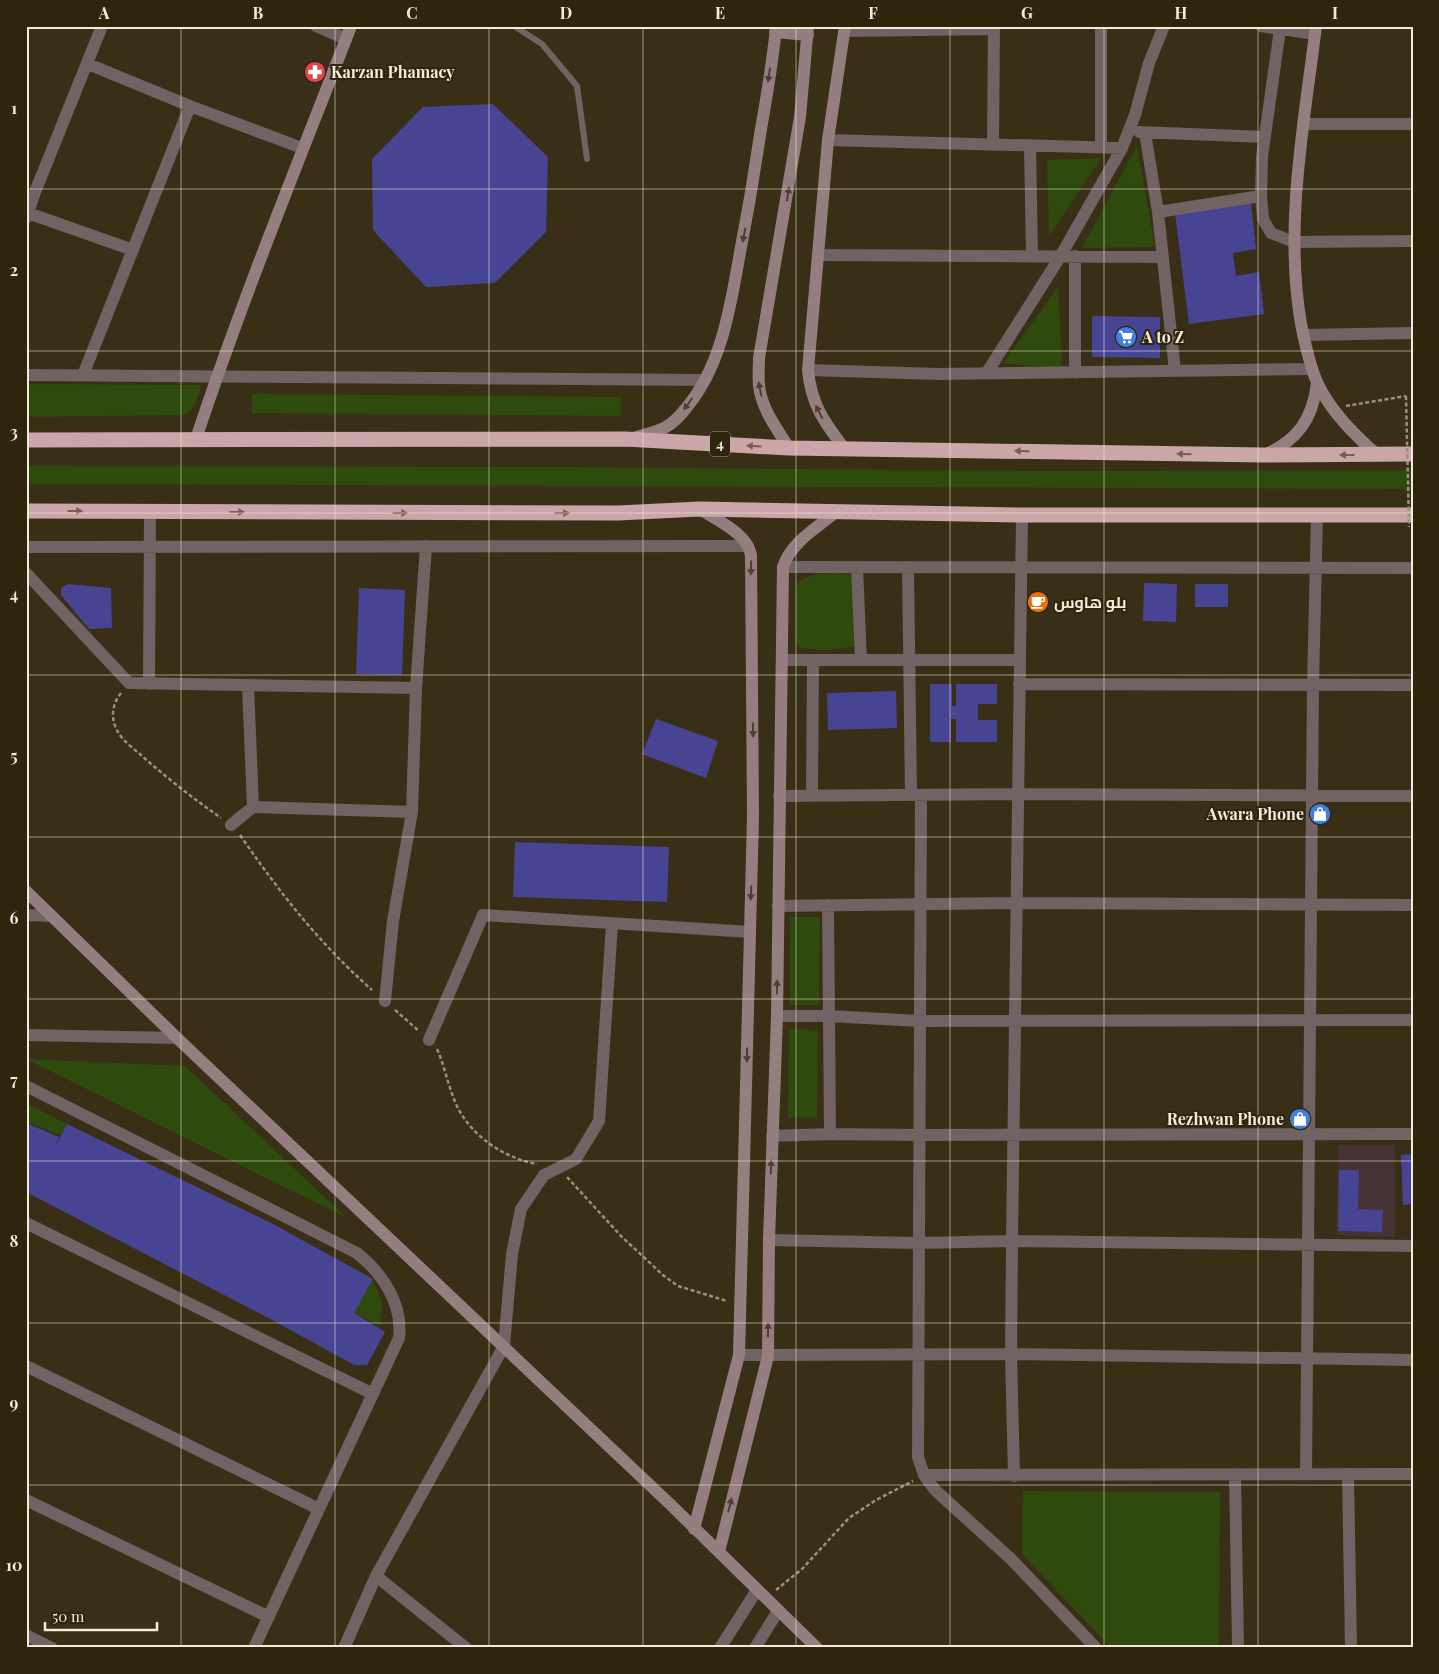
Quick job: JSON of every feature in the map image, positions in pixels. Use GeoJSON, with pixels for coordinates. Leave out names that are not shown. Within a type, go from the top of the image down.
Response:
{"type":"FeatureCollection","features":[{"type":"Feature","properties":{"kind":"highway","name":"4"},"geometry":{"type":"LineString","coordinates":[[26,440],[625,439],[789,448],[1263,455],[1413,454]]}},
{"type":"Feature","properties":{"kind":"highway"},"geometry":{"type":"LineString","coordinates":[[26,511],[618,513],[700,509],[1022,515],[1317,516],[1411,521]]}},
{"type":"Feature","properties":{"kind":"main road"},"geometry":{"type":"LineString","coordinates":[[196,439],[217,375],[302,148],[351,26]]}},
{"type":"Feature","properties":{"kind":"main road"},"geometry":{"type":"LineString","coordinates":[[844,448],[820,415],[810,385],[808,370],[828,140],[845,28]]}},
{"type":"Feature","properties":{"kind":"main road"},"geometry":{"type":"LineString","coordinates":[[625,439],[659,432],[672,423],[688,407],[704,380],[718,349],[736,278],[756,166],[776,29],[808,31],[800,116],[760,358],[759,385],[762,397],[766,409],[789,448]]}},
{"type":"Feature","properties":{"kind":"main road"},"geometry":{"type":"LineString","coordinates":[[1316,30],[1303,124],[1294,242],[1298,304],[1303,335],[1312,369],[1318,383],[1342,420],[1377,454]]}},
{"type":"Feature","properties":{"kind":"main road"},"geometry":{"type":"LineString","coordinates":[[1263,455],[1285,444],[1302,427],[1313,406],[1318,383]]}},
{"type":"Feature","properties":{"kind":"main road"},"geometry":{"type":"LineString","coordinates":[[694,1529],[739,1355],[753,817],[752,561],[748,546],[740,535],[700,509]]}},
{"type":"Feature","properties":{"kind":"main road"},"geometry":{"type":"LineString","coordinates":[[719,1552],[768,1356],[784,567],[791,551],[798,543],[836,512]]}},
{"type":"Feature","properties":{"kind":"main road"},"geometry":{"type":"LineString","coordinates":[[26,891],[177,1038],[671,1505],[817,1648]]}},
{"type":"Feature","properties":{"kind":"street"},"geometry":{"type":"LineString","coordinates":[[102,26],[88,64],[30,191],[27,215],[133,250]]}},
{"type":"Feature","properties":{"kind":"street"},"geometry":{"type":"LineString","coordinates":[[316,26],[346,39]]}},
{"type":"Feature","properties":{"kind":"street"},"geometry":{"type":"LineString","coordinates":[[1101,147],[1102,26]]}},
{"type":"Feature","properties":{"kind":"street"},"geometry":{"type":"LineString","coordinates":[[986,374],[1060,257],[1122,148],[1129,132],[1149,63],[1164,26]]}},
{"type":"Feature","properties":{"kind":"street"},"geometry":{"type":"LineString","coordinates":[[1261,26],[1280,29],[1316,30]]}},
{"type":"Feature","properties":{"kind":"street"},"geometry":{"type":"LineString","coordinates":[[845,28],[994,28],[993,144]]}},
{"type":"Feature","properties":{"kind":"street"},"geometry":{"type":"LineString","coordinates":[[1280,29],[1262,157],[1261,196],[1263,219],[1271,233],[1294,242],[1413,241]]}},
{"type":"Feature","properties":{"kind":"street"},"geometry":{"type":"LineString","coordinates":[[88,64],[190,106],[302,148]]}},
{"type":"Feature","properties":{"kind":"street"},"geometry":{"type":"LineString","coordinates":[[83,375],[190,106]]}},
{"type":"Feature","properties":{"kind":"street"},"geometry":{"type":"LineString","coordinates":[[1303,124],[1413,124]]}},
{"type":"Feature","properties":{"kind":"street"},"geometry":{"type":"LineString","coordinates":[[1129,132],[1265,137]]}},
{"type":"Feature","properties":{"kind":"street"},"geometry":{"type":"LineString","coordinates":[[1145,133],[1158,212],[1175,371]]}},
{"type":"Feature","properties":{"kind":"street"},"geometry":{"type":"LineString","coordinates":[[828,140],[1122,148]]}},
{"type":"Feature","properties":{"kind":"street"},"geometry":{"type":"LineString","coordinates":[[1030,145],[1032,256]]}},
{"type":"Feature","properties":{"kind":"street"},"geometry":{"type":"LineString","coordinates":[[1158,212],[1261,196]]}},
{"type":"Feature","properties":{"kind":"street"},"geometry":{"type":"LineString","coordinates":[[818,255],[1163,257]]}},
{"type":"Feature","properties":{"kind":"street"},"geometry":{"type":"LineString","coordinates":[[1075,256],[1075,373]]}},
{"type":"Feature","properties":{"kind":"street"},"geometry":{"type":"LineString","coordinates":[[1303,335],[1413,333]]}},
{"type":"Feature","properties":{"kind":"street"},"geometry":{"type":"LineString","coordinates":[[808,370],[894,374],[986,374],[1312,369]]}},
{"type":"Feature","properties":{"kind":"street"},"geometry":{"type":"LineString","coordinates":[[26,375],[704,380]]}},
{"type":"Feature","properties":{"kind":"street"},"geometry":{"type":"LineString","coordinates":[[149,684],[150,512]]}},
{"type":"Feature","properties":{"kind":"street"},"geometry":{"type":"LineString","coordinates":[[1014,1476],[1012,1242],[1022,515]]}},
{"type":"Feature","properties":{"kind":"street"},"geometry":{"type":"LineString","coordinates":[[1306,1474],[1313,684],[1317,516]]}},
{"type":"Feature","properties":{"kind":"street"},"geometry":{"type":"LineString","coordinates":[[385,1000],[393,921],[412,812],[416,688],[426,546]]}},
{"type":"Feature","properties":{"kind":"street"},"geometry":{"type":"LineString","coordinates":[[26,547],[748,546]]}},
{"type":"Feature","properties":{"kind":"street"},"geometry":{"type":"LineString","coordinates":[[784,567],[1413,568]]}},
{"type":"Feature","properties":{"kind":"street"},"geometry":{"type":"LineString","coordinates":[[858,567],[861,660]]}},
{"type":"Feature","properties":{"kind":"street"},"geometry":{"type":"LineString","coordinates":[[908,567],[909,660],[920,905],[918,1457],[924,1475],[935,1490],[1011,1559],[1096,1648]]}},
{"type":"Feature","properties":{"kind":"street"},"geometry":{"type":"LineString","coordinates":[[26,573],[130,683],[416,688]]}},
{"type":"Feature","properties":{"kind":"street"},"geometry":{"type":"LineString","coordinates":[[782,660],[1020,660]]}},
{"type":"Feature","properties":{"kind":"street"},"geometry":{"type":"LineString","coordinates":[[812,796],[813,660]]}},
{"type":"Feature","properties":{"kind":"street"},"geometry":{"type":"LineString","coordinates":[[1019,684],[1413,685]]}},
{"type":"Feature","properties":{"kind":"street"},"geometry":{"type":"LineString","coordinates":[[248,685],[253,807]]}},
{"type":"Feature","properties":{"kind":"street"},"geometry":{"type":"LineString","coordinates":[[780,796],[1018,794],[1413,796]]}},
{"type":"Feature","properties":{"kind":"street"},"geometry":{"type":"LineString","coordinates":[[231,825],[253,807],[412,812]]}},
{"type":"Feature","properties":{"kind":"street"},"geometry":{"type":"LineString","coordinates":[[778,906],[1016,903],[1413,905]]}},
{"type":"Feature","properties":{"kind":"street"},"geometry":{"type":"LineString","coordinates":[[828,905],[830,1134]]}},
{"type":"Feature","properties":{"kind":"street"},"geometry":{"type":"LineString","coordinates":[[429,1040],[482,915],[750,932]]}},
{"type":"Feature","properties":{"kind":"street"},"geometry":{"type":"LineString","coordinates":[[26,916],[51,916]]}},
{"type":"Feature","properties":{"kind":"street"},"geometry":{"type":"LineString","coordinates":[[344,1648],[376,1576],[504,1346],[512,1254],[521,1209],[544,1175],[576,1159],[599,1121],[612,924]]}},
{"type":"Feature","properties":{"kind":"street"},"geometry":{"type":"LineString","coordinates":[[776,1016],[829,1016],[920,1021],[1413,1020]]}},
{"type":"Feature","properties":{"kind":"street"},"geometry":{"type":"LineString","coordinates":[[26,1035],[177,1038]]}},
{"type":"Feature","properties":{"kind":"street"},"geometry":{"type":"LineString","coordinates":[[26,1086],[357,1253],[367,1261],[392,1295],[400,1319],[400,1338],[254,1648]]}},
{"type":"Feature","properties":{"kind":"street"},"geometry":{"type":"LineString","coordinates":[[772,1136],[830,1134],[1413,1134]]}},
{"type":"Feature","properties":{"kind":"street"},"geometry":{"type":"LineString","coordinates":[[26,1223],[373,1394]]}},
{"type":"Feature","properties":{"kind":"street"},"geometry":{"type":"LineString","coordinates":[[769,1240],[918,1243],[1012,1242],[1413,1246]]}},
{"type":"Feature","properties":{"kind":"street"},"geometry":{"type":"LineString","coordinates":[[739,1355],[1012,1354],[1413,1360]]}},
{"type":"Feature","properties":{"kind":"street"},"geometry":{"type":"LineString","coordinates":[[26,1366],[319,1509]]}},
{"type":"Feature","properties":{"kind":"street"},"geometry":{"type":"LineString","coordinates":[[1235,1474],[1238,1648]]}},
{"type":"Feature","properties":{"kind":"street"},"geometry":{"type":"LineString","coordinates":[[1348,1474],[1351,1648]]}},
{"type":"Feature","properties":{"kind":"street"},"geometry":{"type":"LineString","coordinates":[[924,1475],[1413,1474]]}},
{"type":"Feature","properties":{"kind":"street"},"geometry":{"type":"LineString","coordinates":[[26,1500],[268,1617]]}},
{"type":"Feature","properties":{"kind":"street"},"geometry":{"type":"LineString","coordinates":[[376,1576],[466,1648]]}},
{"type":"Feature","properties":{"kind":"street"},"geometry":{"type":"LineString","coordinates":[[720,1648],[761,1595]]}},
{"type":"Feature","properties":{"kind":"street"},"geometry":{"type":"LineString","coordinates":[[756,1648],[778,1611]]}},
{"type":"Feature","properties":{"kind":"street"},"geometry":{"type":"LineString","coordinates":[[26,1635],[52,1648]]}},
{"type":"Feature","properties":{"kind":"lane"},"geometry":{"type":"LineString","coordinates":[[514,26],[542,44],[577,86],[587,159]]}},
{"type":"Feature","properties":{"kind":"path"},"geometry":{"type":"LineString","coordinates":[[1350,405],[1406,396],[1411,521]]}},
{"type":"Feature","properties":{"kind":"path"},"geometry":{"type":"LineString","coordinates":[[130,683],[116,699],[112,711],[118,733],[162,774],[231,825],[288,902],[316,935],[349,969],[429,1040],[437,1049],[443,1061],[456,1103],[464,1118],[475,1132],[492,1146],[520,1159],[559,1167],[621,1236],[664,1276],[678,1286],[740,1305]]}},
{"type":"Feature","properties":{"kind":"path"},"geometry":{"type":"LineString","coordinates":[[761,1595],[802,1569],[849,1518],[876,1500],[924,1475]]}},
{"type":"Feature","properties":{"kind":"shaded area"},"geometry":{"type":"Polygon","coordinates":[[[1338,1145],[1395,1145],[1395,1237],[1337,1235],[1338,1145]]]}},
{"type":"Feature","properties":{"kind":"green space"},"geometry":{"type":"Polygon","coordinates":[[[1137,146],[1155,247],[1082,248],[1137,146]]]}},
{"type":"Feature","properties":{"kind":"green space"},"geometry":{"type":"Polygon","coordinates":[[[1101,158],[1049,236],[1047,160],[1101,158]]]}},
{"type":"Feature","properties":{"kind":"green space"},"geometry":{"type":"Polygon","coordinates":[[[1058,287],[1062,369],[1003,363],[1058,287]]]}},
{"type":"Feature","properties":{"kind":"green space"},"geometry":{"type":"Polygon","coordinates":[[[26,384],[201,385],[193,408],[181,415],[26,417],[26,384]]]}},
{"type":"Feature","properties":{"kind":"green space"},"geometry":{"type":"Polygon","coordinates":[[[252,394],[621,397],[621,416],[252,413],[252,394]]]}},
{"type":"Feature","properties":{"kind":"green space"},"geometry":{"type":"Polygon","coordinates":[[[26,466],[569,467],[1042,471],[1413,470],[1413,489],[26,484],[26,466]]]}},
{"type":"Feature","properties":{"kind":"green space"},"geometry":{"type":"Polygon","coordinates":[[[830,573],[852,574],[855,647],[825,650],[799,648],[796,640],[796,586],[800,581],[813,575],[830,573]]]}},
{"type":"Feature","properties":{"kind":"green space"},"geometry":{"type":"Polygon","coordinates":[[[790,917],[820,917],[819,1005],[790,1005],[790,917]]]}},
{"type":"Feature","properties":{"kind":"green space"},"geometry":{"type":"Polygon","coordinates":[[[789,1029],[818,1030],[817,1118],[788,1117],[789,1029]]]}},
{"type":"Feature","properties":{"kind":"green space"},"geometry":{"type":"Polygon","coordinates":[[[26,1059],[185,1066],[347,1218],[26,1059]]]}},
{"type":"Feature","properties":{"kind":"green space"},"geometry":{"type":"Polygon","coordinates":[[[26,1103],[67,1124],[61,1135],[26,1122],[26,1103]]]}},
{"type":"Feature","properties":{"kind":"green space"},"geometry":{"type":"Polygon","coordinates":[[[373,1279],[382,1304],[380,1326],[354,1313],[373,1279]]]}},
{"type":"Feature","properties":{"kind":"green space"},"geometry":{"type":"Polygon","coordinates":[[[1023,1491],[1220,1492],[1219,1648],[1111,1648],[1022,1554],[1023,1491]]]}},
{"type":"Feature","properties":{"kind":"building"},"geometry":{"type":"Polygon","coordinates":[[[493,104],[548,157],[546,232],[495,283],[426,287],[373,230],[372,159],[423,107],[493,104]]]}},
{"type":"Feature","properties":{"kind":"building"},"geometry":{"type":"Polygon","coordinates":[[[1251,204],[1256,249],[1233,253],[1236,276],[1259,272],[1264,314],[1189,324],[1175,213],[1251,204]]]}},
{"type":"Feature","properties":{"kind":"building","name":"A to Z"},"geometry":{"type":"Polygon","coordinates":[[[1092,316],[1160,317],[1160,358],[1092,357],[1092,316]]]}},
{"type":"Feature","properties":{"kind":"building"},"geometry":{"type":"Polygon","coordinates":[[[1144,583],[1177,584],[1176,622],[1143,621],[1144,583]]]}},
{"type":"Feature","properties":{"kind":"building"},"geometry":{"type":"Polygon","coordinates":[[[68,584],[111,588],[112,628],[89,629],[61,595],[61,588],[68,584]]]}},
{"type":"Feature","properties":{"kind":"building"},"geometry":{"type":"Polygon","coordinates":[[[1195,584],[1228,584],[1228,607],[1195,607],[1195,584]]]}},
{"type":"Feature","properties":{"kind":"building"},"geometry":{"type":"Polygon","coordinates":[[[359,588],[405,590],[402,675],[356,674],[359,588]]]}},
{"type":"Feature","properties":{"kind":"building"},"geometry":{"type":"Polygon","coordinates":[[[930,684],[952,684],[952,706],[956,706],[956,684],[997,684],[997,704],[978,704],[978,720],[997,720],[997,742],[956,742],[956,719],[951,719],[951,742],[930,742],[930,684]]]}},
{"type":"Feature","properties":{"kind":"building"},"geometry":{"type":"Polygon","coordinates":[[[896,691],[897,728],[828,730],[827,693],[896,691]]]}},
{"type":"Feature","properties":{"kind":"building"},"geometry":{"type":"Polygon","coordinates":[[[656,719],[718,741],[706,778],[642,754],[656,719]]]}},
{"type":"Feature","properties":{"kind":"building"},"geometry":{"type":"Polygon","coordinates":[[[515,842],[669,847],[667,902],[513,897],[515,842]]]}},
{"type":"Feature","properties":{"kind":"building"},"geometry":{"type":"Polygon","coordinates":[[[26,1123],[59,1137],[56,1145],[67,1124],[273,1224],[373,1279],[354,1313],[385,1332],[367,1365],[354,1365],[276,1322],[26,1192],[26,1123]]]}},
{"type":"Feature","properties":{"kind":"building"},"geometry":{"type":"Polygon","coordinates":[[[1413,1154],[1413,1204],[1403,1205],[1401,1155],[1413,1154]]]}},
{"type":"Feature","properties":{"kind":"building"},"geometry":{"type":"Polygon","coordinates":[[[1339,1170],[1359,1170],[1358,1209],[1383,1210],[1382,1232],[1338,1231],[1339,1170]]]}},
{"type":"Feature","properties":{"kind":"place","name":"Karzan Phamacy"},"geometry":{"type":"Point","coordinates":[315,72]}},
{"type":"Feature","properties":{"kind":"place","name":"A to Z"},"geometry":{"type":"Point","coordinates":[1126,337]}},
{"type":"Feature","properties":{"kind":"place","name":"بلو هاوس"},"geometry":{"type":"Point","coordinates":[1038,602]}},
{"type":"Feature","properties":{"kind":"place","name":"Awara Phone"},"geometry":{"type":"Point","coordinates":[1320,814]}},
{"type":"Feature","properties":{"kind":"place","name":"Rezhwan Phone"},"geometry":{"type":"Point","coordinates":[1300,1119]}}]}
